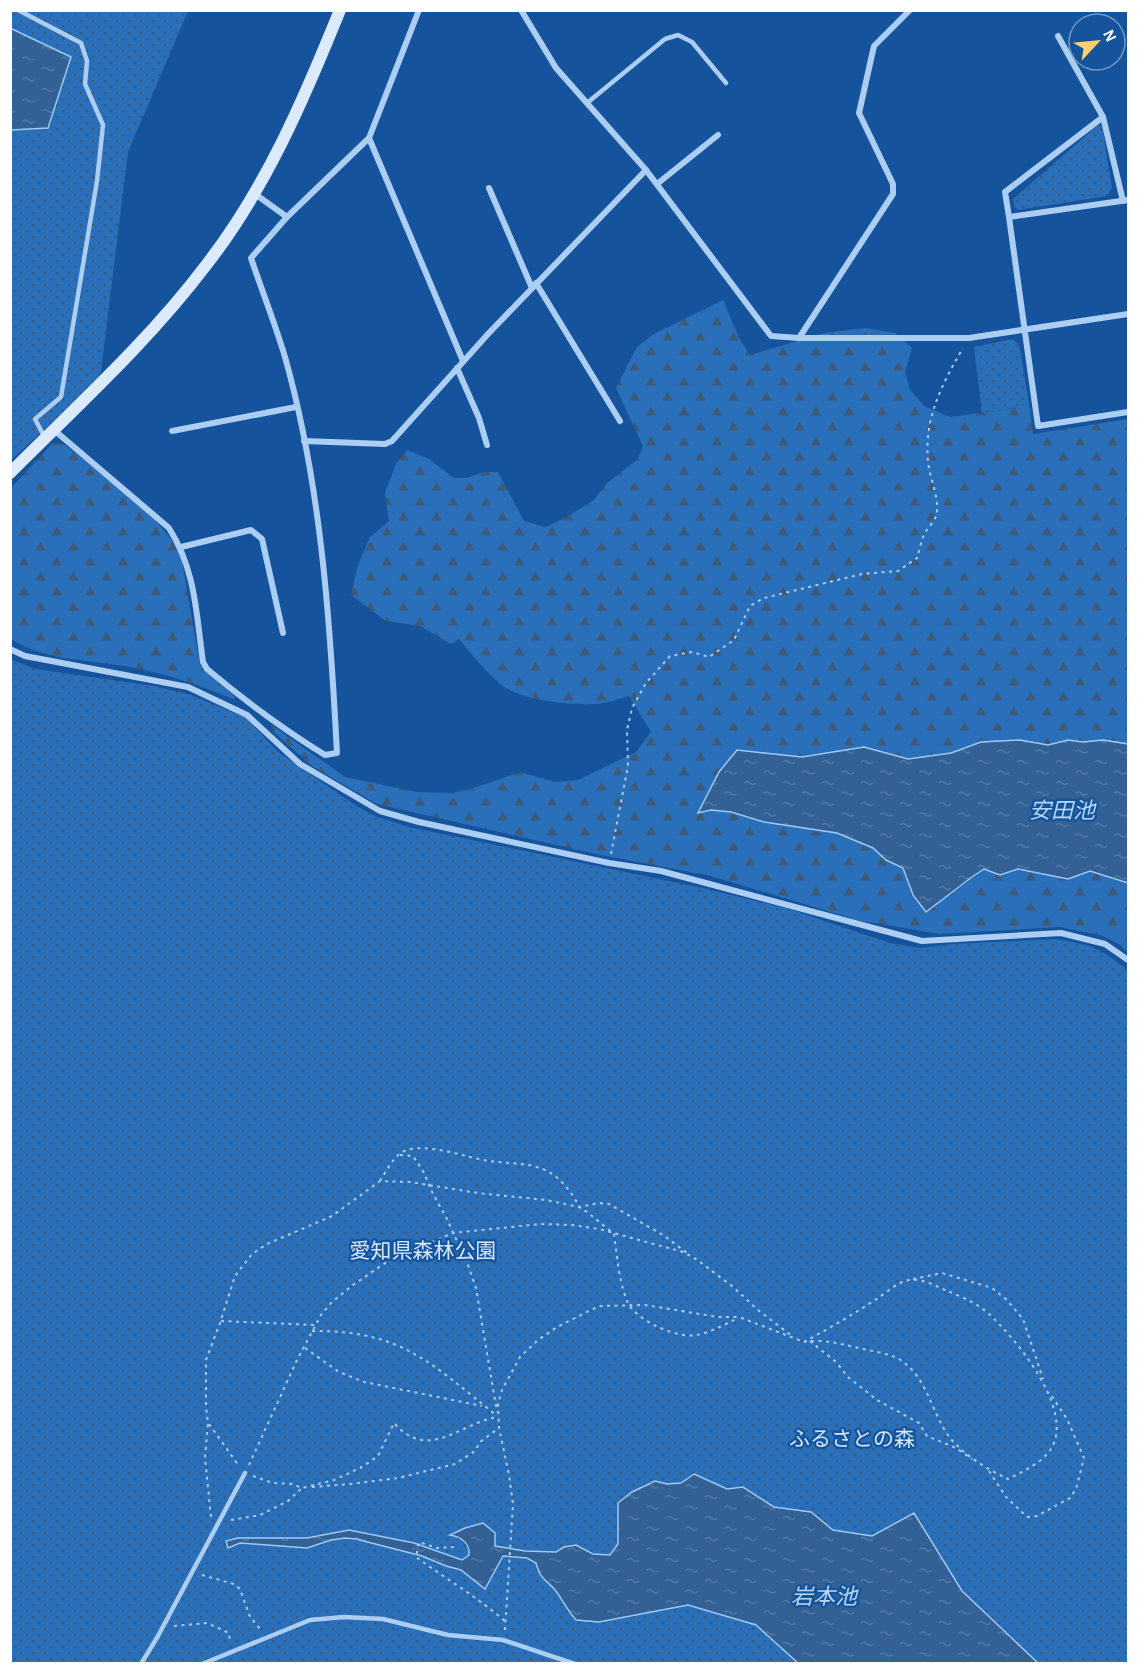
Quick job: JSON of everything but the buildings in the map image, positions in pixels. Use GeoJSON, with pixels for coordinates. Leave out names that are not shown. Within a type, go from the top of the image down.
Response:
{"type":"FeatureCollection","features":[{"type":"Feature","properties":{"kind":"street"},"geometry":{"type":"LineString","coordinates":[[10,473],[155,328],[208,263],[255,194],[299,109],[340,10]]}},
{"type":"Feature","properties":{"kind":"street"},"geometry":{"type":"LineString","coordinates":[[50,434],[169,528],[181,547],[190,574],[203,662],[207,669],[253,707],[325,755],[337,753],[332,657],[321,543],[304,441],[285,357],[250,258],[287,217],[369,138],[419,10]]}},
{"type":"Feature","properties":{"kind":"street"},"geometry":{"type":"LineString","coordinates":[[521,10],[556,68],[646,170],[771,336],[969,338],[1128,314]]}},
{"type":"Feature","properties":{"kind":"street"},"geometry":{"type":"LineString","coordinates":[[799,338],[893,194],[893,184],[859,113],[874,46],[910,10]]}},
{"type":"Feature","properties":{"kind":"street"},"geometry":{"type":"LineString","coordinates":[[1009,217],[1126,200],[1103,117],[1058,36]]}},
{"type":"Feature","properties":{"kind":"street"},"geometry":{"type":"LineString","coordinates":[[1103,117],[1005,192],[1038,426],[1128,412]]}},
{"type":"Feature","properties":{"kind":"street"},"geometry":{"type":"LineString","coordinates":[[657,184],[718,135]]}},
{"type":"Feature","properties":{"kind":"street"},"geometry":{"type":"LineString","coordinates":[[369,138],[463,361]]}},
{"type":"Feature","properties":{"kind":"street"},"geometry":{"type":"LineString","coordinates":[[304,441],[385,444],[392,441],[534,285],[646,170]]}},
{"type":"Feature","properties":{"kind":"street"},"geometry":{"type":"LineString","coordinates":[[489,188],[534,285],[620,421]]}},
{"type":"Feature","properties":{"kind":"street"},"geometry":{"type":"LineString","coordinates":[[255,194],[287,217]]}},
{"type":"Feature","properties":{"kind":"street"},"geometry":{"type":"LineString","coordinates":[[457,368],[479,417],[487,445]]}},
{"type":"Feature","properties":{"kind":"street"},"geometry":{"type":"LineString","coordinates":[[172,431],[296,407]]}},
{"type":"Feature","properties":{"kind":"street"},"geometry":{"type":"LineString","coordinates":[[181,547],[251,530],[262,539],[283,633]]}},
{"type":"Feature","properties":{"kind":"street"},"geometry":{"type":"LineString","coordinates":[[10,649],[25,656],[189,687],[247,715],[300,764],[380,811],[419,822],[609,863],[681,876],[855,925],[922,941],[1061,933],[1105,944],[1128,960]]}},
{"type":"Feature","properties":{"kind":"street"},"geometry":{"type":"LineString","coordinates":[[247,715],[253,707]]}},
{"type":"Feature","properties":{"kind":"lane"},"geometry":{"type":"LineString","coordinates":[[18,10],[81,43],[87,61],[85,84],[103,125],[97,181],[61,397],[35,419],[50,434]]}},
{"type":"Feature","properties":{"kind":"lane"},"geometry":{"type":"LineString","coordinates":[[587,103],[665,39],[678,35],[692,42],[726,83]]}},
{"type":"Feature","properties":{"kind":"lane"},"geometry":{"type":"LineString","coordinates":[[141,1664],[245,1473]]}},
{"type":"Feature","properties":{"kind":"lane"},"geometry":{"type":"LineString","coordinates":[[202,1664],[310,1620],[344,1617],[383,1619],[448,1635],[503,1640],[575,1664]]}},
{"type":"Feature","properties":{"kind":"path"},"geometry":{"type":"LineString","coordinates":[[609,863],[628,766],[627,730],[632,708],[646,683],[670,656],[692,652],[709,657],[723,649],[734,640],[750,606],[764,598],[862,574],[898,571],[917,558],[924,535],[937,515],[935,491],[928,462],[928,431],[934,406],[945,378],[969,338]]}},
{"type":"Feature","properties":{"kind":"path"},"geometry":{"type":"LineString","coordinates":[[215,1526],[208,1500],[205,1458],[208,1423],[206,1360],[235,1276],[252,1254],[267,1244],[332,1216],[380,1181],[398,1155],[411,1149],[427,1149],[490,1161],[534,1166],[548,1171],[566,1187],[579,1207]]}},
{"type":"Feature","properties":{"kind":"path"},"geometry":{"type":"LineString","coordinates":[[398,1155],[413,1156],[423,1171],[468,1265],[476,1288],[498,1417]]}},
{"type":"Feature","properties":{"kind":"path"},"geometry":{"type":"LineString","coordinates":[[380,1181],[410,1182],[546,1200],[579,1207],[614,1234],[622,1282],[629,1305],[644,1321],[671,1331],[695,1335],[723,1326],[739,1317]]}},
{"type":"Feature","properties":{"kind":"path"},"geometry":{"type":"LineString","coordinates":[[579,1207],[599,1203],[609,1204],[663,1235],[795,1338]]}},
{"type":"Feature","properties":{"kind":"path"},"geometry":{"type":"LineString","coordinates":[[245,1473],[321,1315],[332,1302],[369,1273],[406,1252],[453,1233],[550,1224],[572,1225],[614,1234],[683,1252],[696,1259]]}},
{"type":"Feature","properties":{"kind":"path"},"geometry":{"type":"LineString","coordinates":[[804,1342],[892,1288],[910,1280],[942,1273],[992,1288],[1007,1300],[1023,1320],[1053,1410],[1056,1432],[1053,1444],[1046,1455],[1023,1472],[1008,1479],[956,1448],[927,1436],[919,1423],[877,1400],[848,1377],[836,1362],[810,1341]]}},
{"type":"Feature","properties":{"kind":"path"},"geometry":{"type":"LineString","coordinates":[[910,1280],[933,1284],[968,1300],[988,1313],[1034,1366],[1067,1419],[1084,1458],[1076,1489],[1070,1498],[1037,1516],[1027,1517],[1006,1497],[988,1469]]}},
{"type":"Feature","properties":{"kind":"path"},"geometry":{"type":"LineString","coordinates":[[503,1640],[507,1623],[513,1504],[499,1428],[498,1404],[508,1376],[519,1357],[556,1327],[599,1306],[667,1307],[718,1317],[739,1317],[804,1342],[841,1344],[897,1358],[911,1369],[922,1383],[946,1433],[979,1463]]}},
{"type":"Feature","properties":{"kind":"path"},"geometry":{"type":"LineString","coordinates":[[221,1321],[315,1325]]}},
{"type":"Feature","properties":{"kind":"path"},"geometry":{"type":"LineString","coordinates":[[312,1331],[361,1333],[415,1352],[440,1369],[498,1417]]}},
{"type":"Feature","properties":{"kind":"path"},"geometry":{"type":"LineString","coordinates":[[304,1347],[339,1372],[364,1382],[485,1407]]}},
{"type":"Feature","properties":{"kind":"path"},"geometry":{"type":"LineString","coordinates":[[220,1516],[231,1521],[260,1515],[288,1501],[302,1488],[334,1480],[362,1467],[378,1456],[394,1423],[402,1432],[426,1441],[447,1438],[484,1419],[498,1417]]}},
{"type":"Feature","properties":{"kind":"path"},"geometry":{"type":"LineString","coordinates":[[208,1423],[233,1460],[245,1473],[273,1483],[292,1484],[302,1488],[398,1478],[455,1464],[475,1451],[480,1442],[499,1428]]}},
{"type":"Feature","properties":{"kind":"path"},"geometry":{"type":"LineString","coordinates":[[454,1547],[437,1548],[419,1542],[416,1557],[450,1579],[507,1623]]}},
{"type":"Feature","properties":{"kind":"path"},"geometry":{"type":"LineString","coordinates":[[202,1575],[234,1584],[240,1589],[250,1617],[268,1638]]}},
{"type":"Feature","properties":{"kind":"path"},"geometry":{"type":"LineString","coordinates":[[174,1626],[192,1623],[212,1624],[229,1633],[232,1652]]}},
{"type":"Feature","properties":{"kind":"green space"},"geometry":{"type":"Polygon","coordinates":[[[11,11],[188,11],[128,152],[100,379],[11,460],[11,11]]]}},
{"type":"Feature","properties":{"kind":"green space"},"geometry":{"type":"Polygon","coordinates":[[[1098,125],[1102,127],[1112,188],[1107,196],[1018,210],[1014,206],[1013,199],[1098,125]]]}},
{"type":"Feature","properties":{"kind":"green space"},"geometry":{"type":"Polygon","coordinates":[[[723,300],[739,338],[750,355],[825,333],[865,328],[895,333],[912,348],[905,372],[910,390],[924,406],[950,417],[1005,410],[1029,403],[1033,434],[1128,419],[1128,744],[1103,740],[1083,742],[1068,740],[1048,745],[1020,740],[981,742],[951,753],[908,759],[864,747],[802,757],[737,750],[715,780],[699,813],[711,810],[731,812],[764,822],[837,833],[873,848],[886,860],[903,868],[913,895],[955,891],[985,869],[1000,875],[1018,869],[1068,879],[1090,871],[1128,883],[1128,953],[1120,945],[1103,936],[1061,927],[939,934],[857,920],[711,876],[596,854],[377,804],[312,766],[275,733],[270,724],[345,777],[417,792],[453,793],[520,772],[555,782],[578,780],[636,752],[651,732],[629,696],[602,703],[583,704],[559,703],[523,695],[503,686],[459,639],[451,644],[420,626],[386,621],[351,595],[358,565],[370,537],[389,521],[385,493],[396,464],[407,450],[429,459],[454,478],[498,472],[524,521],[545,527],[565,518],[594,500],[606,484],[638,459],[643,446],[616,388],[637,347],[654,334],[723,300]]]}},
{"type":"Feature","properties":{"kind":"green space"},"geometry":{"type":"Polygon","coordinates":[[[1012,339],[1019,344],[1029,403],[1005,410],[982,413],[974,347],[1012,339]]]}},
{"type":"Feature","properties":{"kind":"green space"},"geometry":{"type":"Polygon","coordinates":[[[53,443],[65,445],[129,496],[171,539],[181,556],[200,665],[236,698],[233,699],[183,680],[131,667],[53,656],[38,652],[11,639],[10,489],[53,443]]]}},
{"type":"Feature","properties":{"kind":"green space","name":"愛知県森林公園"},"geometry":{"type":"Polygon","coordinates":[[[10,659],[35,669],[154,686],[191,695],[246,718],[278,752],[358,807],[377,817],[409,827],[707,889],[789,909],[890,943],[920,948],[952,944],[1058,939],[1090,946],[1128,970],[1128,1663],[11,1663],[10,659]]]}},
{"type":"Feature","properties":{"kind":"water"},"geometry":{"type":"Polygon","coordinates":[[[10,28],[71,57],[48,128],[11,130],[10,28]]]}},
{"type":"Feature","properties":{"kind":"water","name":"安田池"},"geometry":{"type":"Polygon","coordinates":[[[1020,740],[1048,745],[1068,740],[1083,742],[1103,740],[1128,744],[1128,883],[1090,871],[1068,879],[1018,869],[1000,875],[984,869],[926,912],[913,895],[903,868],[886,860],[873,848],[837,833],[764,822],[731,812],[711,810],[698,813],[719,772],[737,750],[802,757],[864,747],[908,759],[951,753],[981,742],[1020,740]]]}},
{"type":"Feature","properties":{"kind":"water","name":"岩本池"},"geometry":{"type":"Polygon","coordinates":[[[694,1474],[727,1489],[743,1487],[774,1507],[811,1512],[833,1530],[872,1536],[914,1513],[962,1591],[1038,1663],[798,1663],[756,1625],[688,1605],[599,1622],[576,1620],[556,1591],[542,1576],[536,1563],[527,1558],[503,1556],[485,1589],[461,1570],[422,1556],[356,1539],[331,1540],[307,1548],[240,1543],[228,1548],[226,1541],[238,1538],[307,1538],[349,1530],[414,1543],[462,1560],[469,1555],[468,1547],[458,1537],[450,1535],[483,1523],[495,1533],[495,1546],[525,1551],[556,1552],[564,1547],[576,1545],[593,1554],[610,1555],[618,1544],[618,1503],[632,1492],[655,1481],[667,1484],[681,1483],[694,1474]]]}},
{"type":"Feature","properties":{"kind":"park label","name":"ふるさとの森"},"geometry":{"type":"Point","coordinates":[852,1439]}}]}
